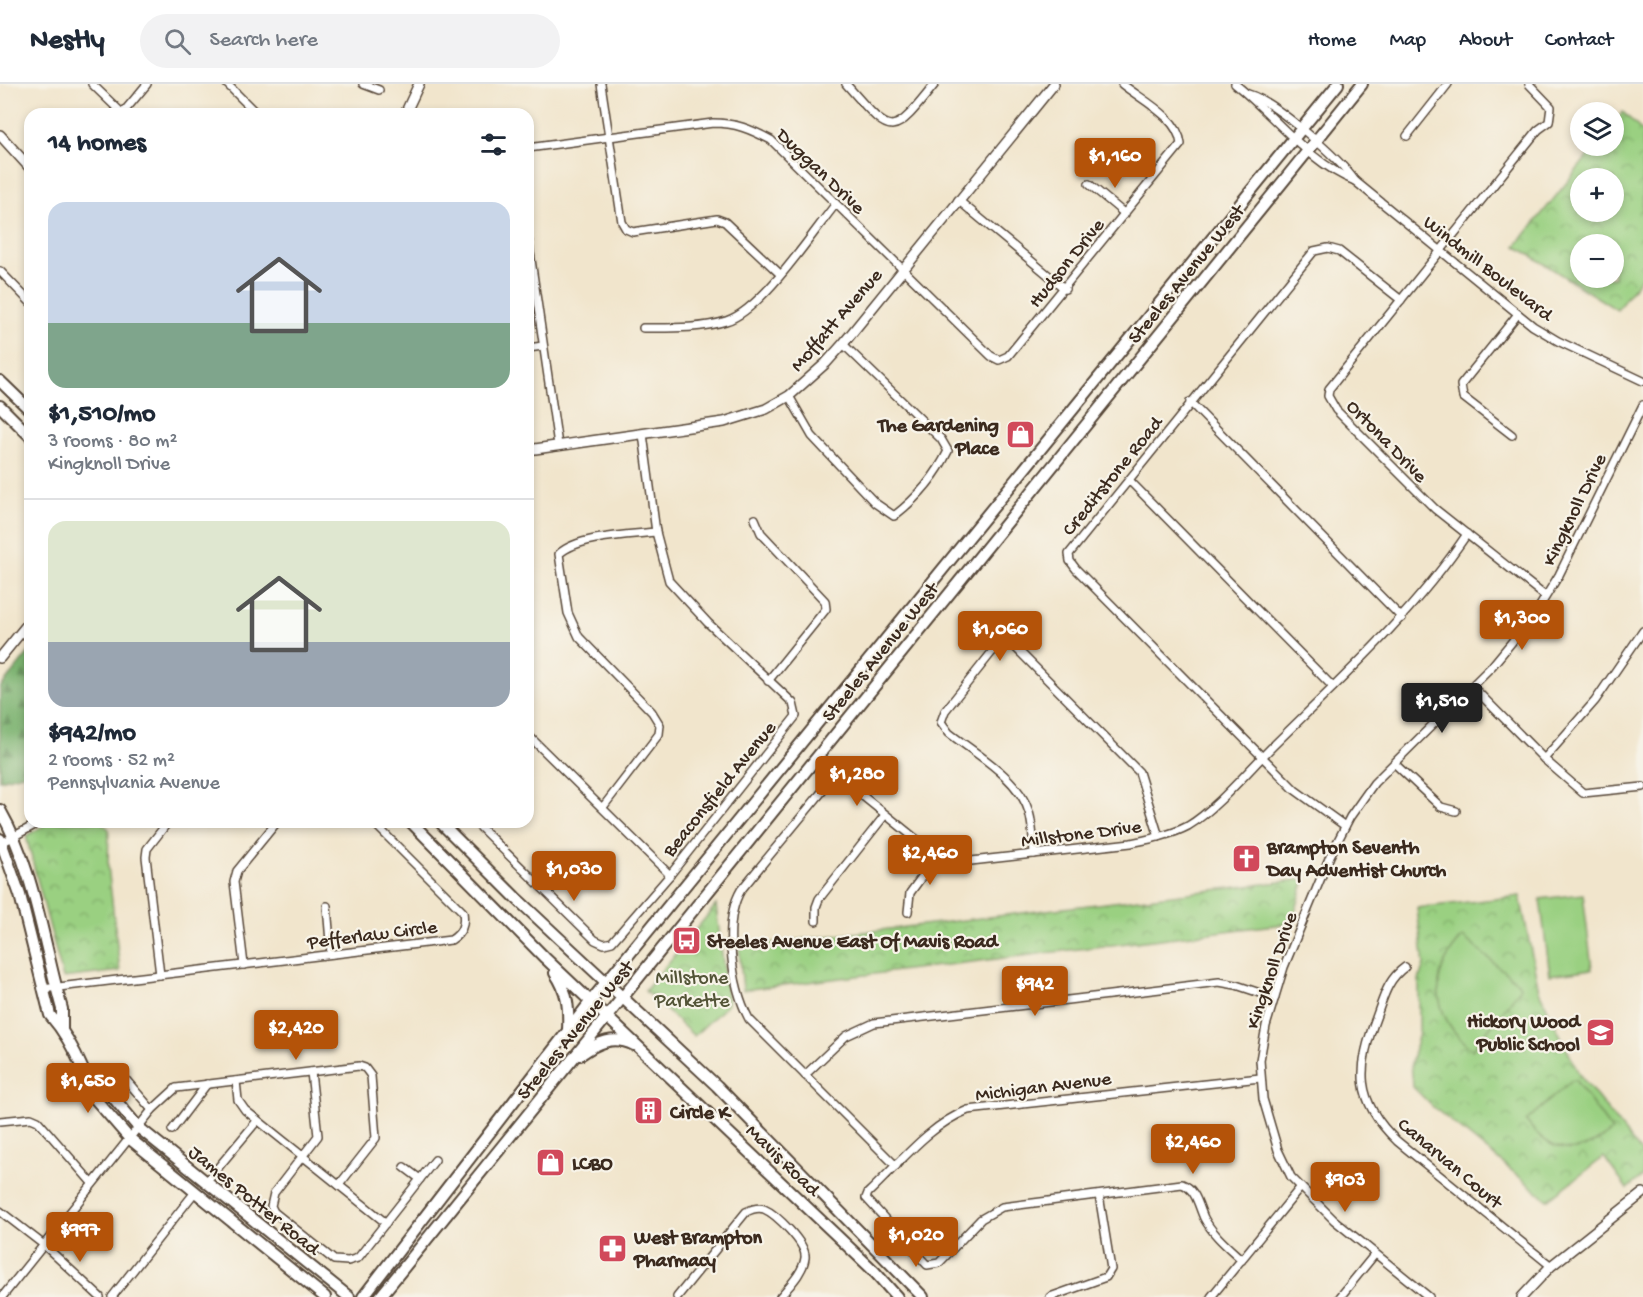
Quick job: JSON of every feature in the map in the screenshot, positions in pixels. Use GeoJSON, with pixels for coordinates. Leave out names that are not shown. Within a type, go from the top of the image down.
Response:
{"type":"FeatureCollection","features":[{"type":"Feature","properties":{"kind":"main road","name":"Steeles Avenue West"},"geometry":{"type":"LineString","coordinates":[[363,1297],[591,1001],[1300,134],[1338,84]]}},
{"type":"Feature","properties":{"kind":"main road","name":"Steeles Avenue West"},"geometry":{"type":"LineString","coordinates":[[381,1296],[1362,84]]}},
{"type":"Feature","properties":{"kind":"main road"},"geometry":{"type":"LineString","coordinates":[[0,381],[24,404]]}},
{"type":"Feature","properties":{"kind":"main road"},"geometry":{"type":"LineString","coordinates":[[0,406],[24,430]]}},
{"type":"Feature","properties":{"kind":"main road","name":"James Potter Road"},"geometry":{"type":"LineString","coordinates":[[0,810],[14,837],[30,881],[62,1008],[62,1029]]}},
{"type":"Feature","properties":{"kind":"main road"},"geometry":{"type":"LineString","coordinates":[[417,828],[545,958],[564,987],[569,1006],[568,1030]]}},
{"type":"Feature","properties":{"kind":"main road","name":"Mavis Road"},"geometry":{"type":"LineString","coordinates":[[446,828],[607,984],[717,1086],[923,1297]]}},
{"type":"Feature","properties":{"kind":"main road","name":"James Potter Road"},"geometry":{"type":"LineString","coordinates":[[1,842],[20,896],[50,1016],[62,1029],[84,1072],[86,1088],[129,1138],[322,1296]]}},
{"type":"Feature","properties":{"kind":"main road","name":"Mavis Road"},"geometry":{"type":"LineString","coordinates":[[545,958],[645,1050],[874,1271],[897,1297]]}},
{"type":"Feature","properties":{"kind":"main road"},"geometry":{"type":"LineString","coordinates":[[568,1065],[595,1044],[606,1041],[626,1041],[645,1050]]}},
{"type":"Feature","properties":{"kind":"main road","name":"James Potter Road"},"geometry":{"type":"LineString","coordinates":[[84,1072],[97,1078],[138,1127],[349,1297]]}},
{"type":"Feature","properties":{"kind":"main road"},"geometry":{"type":"LineString","coordinates":[[874,1271],[887,1259]]}},
{"type":"Feature","properties":{"kind":"main road"},"geometry":{"type":"LineString","coordinates":[[333,1285],[343,1290],[357,1291],[379,1276]]}},
{"type":"Feature","properties":{"kind":"street"},"geometry":{"type":"LineString","coordinates":[[92,84],[117,108]]}},
{"type":"Feature","properties":{"kind":"street"},"geometry":{"type":"LineString","coordinates":[[128,108],[147,84]]}},
{"type":"Feature","properties":{"kind":"street"},"geometry":{"type":"LineString","coordinates":[[227,84],[251,108]]}},
{"type":"Feature","properties":{"kind":"street"},"geometry":{"type":"LineString","coordinates":[[363,84],[379,90]]}},
{"type":"Feature","properties":{"kind":"street"},"geometry":{"type":"LineString","coordinates":[[408,108],[419,84]]}},
{"type":"Feature","properties":{"kind":"street"},"geometry":{"type":"LineString","coordinates":[[601,84],[622,222],[626,229],[633,232],[717,219],[725,222],[780,274]]}},
{"type":"Feature","properties":{"kind":"street"},"geometry":{"type":"LineString","coordinates":[[846,84],[880,120],[888,125],[896,125],[905,121],[935,84]]}},
{"type":"Feature","properties":{"kind":"street","name":"Moffatt Avenue"},"geometry":{"type":"LineString","coordinates":[[534,449],[724,422],[766,409],[789,396],[826,363],[843,344],[1054,84]]}},
{"type":"Feature","properties":{"kind":"street","name":"Hudson Drive"},"geometry":{"type":"LineString","coordinates":[[902,270],[991,356],[999,360],[1008,356],[1065,289],[1181,144],[1180,135],[1173,124],[1122,84]]}},
{"type":"Feature","properties":{"kind":"street"},"geometry":{"type":"LineString","coordinates":[[1235,84],[1248,94],[1261,98],[1300,134]]}},
{"type":"Feature","properties":{"kind":"street"},"geometry":{"type":"LineString","coordinates":[[1407,136],[1448,84]]}},
{"type":"Feature","properties":{"kind":"street","name":"Ortona Drive"},"geometry":{"type":"LineString","coordinates":[[1529,84],[1551,107],[1549,122],[1538,130],[1329,389],[1328,396],[1336,410],[1417,493],[1545,596]]}},
{"type":"Feature","properties":{"kind":"street","name":"Windmill Boulevard"},"geometry":{"type":"LineString","coordinates":[[1248,94],[1285,132],[1300,134],[1343,177],[1355,181],[1518,314],[1558,341],[1643,381]]}},
{"type":"Feature","properties":{"kind":"street","name":"Duggan Drive"},"geometry":{"type":"LineString","coordinates":[[534,147],[713,123],[736,123],[771,140],[902,270]]}},
{"type":"Feature","properties":{"kind":"street","name":"Windmill Boulevard"},"geometry":{"type":"LineString","coordinates":[[1300,134],[1311,146]]}},
{"type":"Feature","properties":{"kind":"street"},"geometry":{"type":"LineString","coordinates":[[0,135],[24,161]]}},
{"type":"Feature","properties":{"kind":"street"},"geometry":{"type":"LineString","coordinates":[[1089,184],[1125,214]]}},
{"type":"Feature","properties":{"kind":"street"},"geometry":{"type":"LineString","coordinates":[[958,200],[1065,289]]}},
{"type":"Feature","properties":{"kind":"street"},"geometry":{"type":"LineString","coordinates":[[643,328],[726,321],[744,312],[780,274],[836,205]]}},
{"type":"Feature","properties":{"kind":"street","name":"Creditstone Road"},"geometry":{"type":"LineString","coordinates":[[1345,826],[1312,804],[1261,758],[1070,561],[1069,554],[1079,538],[1129,480],[1314,251],[1328,248],[1339,251],[1401,300]]}},
{"type":"Feature","properties":{"kind":"street"},"geometry":{"type":"LineString","coordinates":[[0,271],[24,296]]}},
{"type":"Feature","properties":{"kind":"street"},"geometry":{"type":"LineString","coordinates":[[534,282],[558,445]]}},
{"type":"Feature","properties":{"kind":"street"},"geometry":{"type":"LineString","coordinates":[[1512,435],[1463,398],[1461,385],[1518,314]]}},
{"type":"Feature","properties":{"kind":"street"},"geometry":{"type":"LineString","coordinates":[[789,396],[812,436],[875,503],[894,516],[907,506],[939,468],[948,451],[941,439],[843,344]]}},
{"type":"Feature","properties":{"kind":"street"},"geometry":{"type":"LineString","coordinates":[[534,347],[543,346]]}},
{"type":"Feature","properties":{"kind":"street"},"geometry":{"type":"LineString","coordinates":[[1190,402],[1402,618]]}},
{"type":"Feature","properties":{"kind":"street","name":"Kingknoll Drive"},"geometry":{"type":"LineString","coordinates":[[1429,1297],[1334,1220],[1291,1178],[1278,1150],[1260,1078],[1261,1046],[1284,967],[1345,826],[1364,796],[1520,634],[1559,575],[1643,405]]}},
{"type":"Feature","properties":{"kind":"street","name":"Beaconsfield Avenue"},"geometry":{"type":"LineString","coordinates":[[534,741],[670,875],[796,716],[793,703],[708,623],[669,581],[656,532],[644,434]]}},
{"type":"Feature","properties":{"kind":"street"},"geometry":{"type":"LineString","coordinates":[[1129,480],[1333,687]]}},
{"type":"Feature","properties":{"kind":"street"},"geometry":{"type":"LineString","coordinates":[[755,519],[761,533],[825,601],[826,609],[768,681]]}},
{"type":"Feature","properties":{"kind":"street"},"geometry":{"type":"LineString","coordinates":[[603,807],[659,734],[660,725],[652,712],[579,637],[568,613],[559,554],[566,547],[588,541],[656,532]]}},
{"type":"Feature","properties":{"kind":"street","name":"Millstone Drive"},"geometry":{"type":"LineString","coordinates":[[896,1166],[749,1019],[741,1003],[730,926],[733,904],[741,890],[830,782],[843,780],[937,856],[953,863],[1131,843],[1159,837],[1187,826],[1203,814],[1261,758],[1402,618],[1438,576],[1467,534]]}},
{"type":"Feature","properties":{"kind":"street"},"geometry":{"type":"LineString","coordinates":[[0,658],[24,628]]}},
{"type":"Feature","properties":{"kind":"street"},"geometry":{"type":"LineString","coordinates":[[1544,759],[1595,701],[1643,631]]}},
{"type":"Feature","properties":{"kind":"street"},"geometry":{"type":"LineString","coordinates":[[1034,854],[1030,813],[1023,797],[1012,784],[949,733],[941,722],[943,714],[992,651],[1004,643],[1012,644],[1139,772],[1159,837]]}},
{"type":"Feature","properties":{"kind":"street"},"geometry":{"type":"LineString","coordinates":[[1472,686],[1544,759],[1583,793],[1643,787]]}},
{"type":"Feature","properties":{"kind":"street"},"geometry":{"type":"LineString","coordinates":[[1395,764],[1441,807],[1456,811]]}},
{"type":"Feature","properties":{"kind":"street"},"geometry":{"type":"LineString","coordinates":[[816,921],[816,907],[825,890],[885,815]]}},
{"type":"Feature","properties":{"kind":"street"},"geometry":{"type":"LineString","coordinates":[[1,842],[30,828]]}},
{"type":"Feature","properties":{"kind":"street"},"geometry":{"type":"LineString","coordinates":[[160,975],[146,857],[147,849],[163,828]]}},
{"type":"Feature","properties":{"kind":"street"},"geometry":{"type":"LineString","coordinates":[[244,965],[234,882],[237,871],[272,828]]}},
{"type":"Feature","properties":{"kind":"street","name":"Pefferlaw Circle"},"geometry":{"type":"LineString","coordinates":[[42,989],[451,940],[463,927],[463,912],[379,828]]}},
{"type":"Feature","properties":{"kind":"street"},"geometry":{"type":"LineString","coordinates":[[481,828],[595,940],[604,944],[612,942],[621,934],[670,875]]}},
{"type":"Feature","properties":{"kind":"street"},"geometry":{"type":"LineString","coordinates":[[908,912],[910,893],[937,856]]}},
{"type":"Feature","properties":{"kind":"street"},"geometry":{"type":"LineString","coordinates":[[327,906],[331,954]]}},
{"type":"Feature","properties":{"kind":"street","name":"Canarvan Court"},"geometry":{"type":"LineString","coordinates":[[1405,967],[1389,982],[1366,1044],[1363,1088],[1369,1108],[1380,1125],[1397,1142],[1551,1266]]}},
{"type":"Feature","properties":{"kind":"street"},"geometry":{"type":"LineString","coordinates":[[805,1075],[846,1035],[874,1023],[1219,982],[1275,998]]}},
{"type":"Feature","properties":{"kind":"street"},"geometry":{"type":"LineString","coordinates":[[2,1297],[152,1110],[177,1088],[359,1066],[365,1068],[371,1076],[376,1138],[339,1185]]}},
{"type":"Feature","properties":{"kind":"street"},"geometry":{"type":"LineString","coordinates":[[311,1072],[318,1136],[271,1199],[274,1212],[334,1260],[342,1262],[358,1258],[435,1160]]}},
{"type":"Feature","properties":{"kind":"street"},"geometry":{"type":"LineString","coordinates":[[121,1074],[152,1110]]}},
{"type":"Feature","properties":{"kind":"street","name":"Michigan Avenue"},"geometry":{"type":"LineString","coordinates":[[1242,1260],[1211,1230],[1189,1186],[1182,1184],[1002,1207],[981,1219],[939,1263],[927,1265],[866,1198],[868,1192],[935,1129],[956,1114],[968,1110],[1260,1078]]}},
{"type":"Feature","properties":{"kind":"street"},"geometry":{"type":"LineString","coordinates":[[236,1081],[241,1105],[257,1121],[386,1224]]}},
{"type":"Feature","properties":{"kind":"street"},"geometry":{"type":"LineString","coordinates":[[172,1130],[207,1084]]}},
{"type":"Feature","properties":{"kind":"street"},"geometry":{"type":"LineString","coordinates":[[0,1121],[31,1118],[38,1121],[92,1183]]}},
{"type":"Feature","properties":{"kind":"street"},"geometry":{"type":"LineString","coordinates":[[206,1182],[257,1121]]}},
{"type":"Feature","properties":{"kind":"street"},"geometry":{"type":"LineString","coordinates":[[404,1167],[420,1179]]}},
{"type":"Feature","properties":{"kind":"street"},"geometry":{"type":"LineString","coordinates":[[1211,1297],[1300,1188]]}},
{"type":"Feature","properties":{"kind":"street"},"geometry":{"type":"LineString","coordinates":[[112,1297],[195,1192]]}},
{"type":"Feature","properties":{"kind":"street"},"geometry":{"type":"LineString","coordinates":[[1522,1297],[1551,1266],[1643,1193]]}},
{"type":"Feature","properties":{"kind":"street"},"geometry":{"type":"LineString","coordinates":[[1050,1297],[1106,1277],[1111,1269],[1099,1195]]}},
{"type":"Feature","properties":{"kind":"street"},"geometry":{"type":"LineString","coordinates":[[676,1297],[746,1212],[754,1208],[763,1209],[778,1219],[800,1242],[805,1253],[798,1275],[780,1297]]}},
{"type":"Feature","properties":{"kind":"street"},"geometry":{"type":"LineString","coordinates":[[0,1211],[44,1245],[100,1297]]}},
{"type":"Feature","properties":{"kind":"street"},"geometry":{"type":"LineString","coordinates":[[1340,1297],[1375,1254]]}},
{"type":"Feature","properties":{"kind":"green space"},"geometry":{"type":"Polygon","coordinates":[[[1624,113],[1643,132],[1643,275],[1617,310],[1582,288],[1624,288],[1624,234],[1570,234],[1570,280],[1516,246],[1570,178],[1570,222],[1624,222],[1624,168],[1578,168],[1588,156],[1624,156],[1624,113]]]}},
{"type":"Feature","properties":{"kind":"green space"},"geometry":{"type":"Polygon","coordinates":[[[24,658],[24,774],[0,780],[0,688],[24,658]]]}},
{"type":"Feature","properties":{"kind":"green space"},"geometry":{"type":"Polygon","coordinates":[[[40,828],[109,829],[108,866],[120,971],[63,978],[26,836],[40,828]]]}},
{"type":"Feature","properties":{"kind":"green space"},"geometry":{"type":"Polygon","coordinates":[[[1305,879],[1292,923],[743,990],[739,947],[1305,879]]]}},
{"type":"Feature","properties":{"kind":"green space"},"geometry":{"type":"Polygon","coordinates":[[[1583,894],[1592,969],[1550,975],[1540,899],[1583,894]]]}},
{"type":"Feature","properties":{"kind":"green space"},"geometry":{"type":"Polygon","coordinates":[[[1520,896],[1539,991],[1579,1074],[1643,1155],[1643,1176],[1627,1189],[1604,1157],[1548,1200],[1432,1106],[1413,1087],[1411,1063],[1419,1033],[1419,980],[1424,965],[1417,908],[1520,896]]]}},
{"type":"Feature","properties":{"kind":"green space","name":"Millstone Parkette"},"geometry":{"type":"Polygon","coordinates":[[[716,905],[728,1004],[694,1036],[645,991],[716,905]]]}},
{"type":"Feature","properties":{"kind":"green space"},"geometry":{"type":"Polygon","coordinates":[[[1463,937],[1519,984],[1520,989],[1472,1050],[1449,1024],[1442,1010],[1439,995],[1439,981],[1443,966],[1451,951],[1463,937]]]}},
{"type":"Feature","properties":{"kind":"green space"},"geometry":{"type":"Polygon","coordinates":[[[1575,1080],[1612,1131],[1588,1146],[1577,1149],[1556,1147],[1536,1133],[1526,1121],[1575,1080]]]}},
{"type":"Feature","properties":{"kind":"place","name":"The Gardening Place"},"geometry":{"type":"Point","coordinates":[1020,435]}},
{"type":"Feature","properties":{"kind":"place","name":"Brampton Seventh Day Adventist Church"},"geometry":{"type":"Point","coordinates":[1246,858]}},
{"type":"Feature","properties":{"kind":"place","name":"Steeles Avenue East Of Mavis Road"},"geometry":{"type":"Point","coordinates":[686,940]}},
{"type":"Feature","properties":{"kind":"place","name":"Hickory Wood Public School"},"geometry":{"type":"Point","coordinates":[1601,1032]}},
{"type":"Feature","properties":{"kind":"place","name":"Circle K"},"geometry":{"type":"Point","coordinates":[649,1111]}},
{"type":"Feature","properties":{"kind":"place","name":"LCBO"},"geometry":{"type":"Point","coordinates":[551,1162]}},
{"type":"Feature","properties":{"kind":"place","name":"West Brampton Pharmacy"},"geometry":{"type":"Point","coordinates":[613,1248]}}]}
